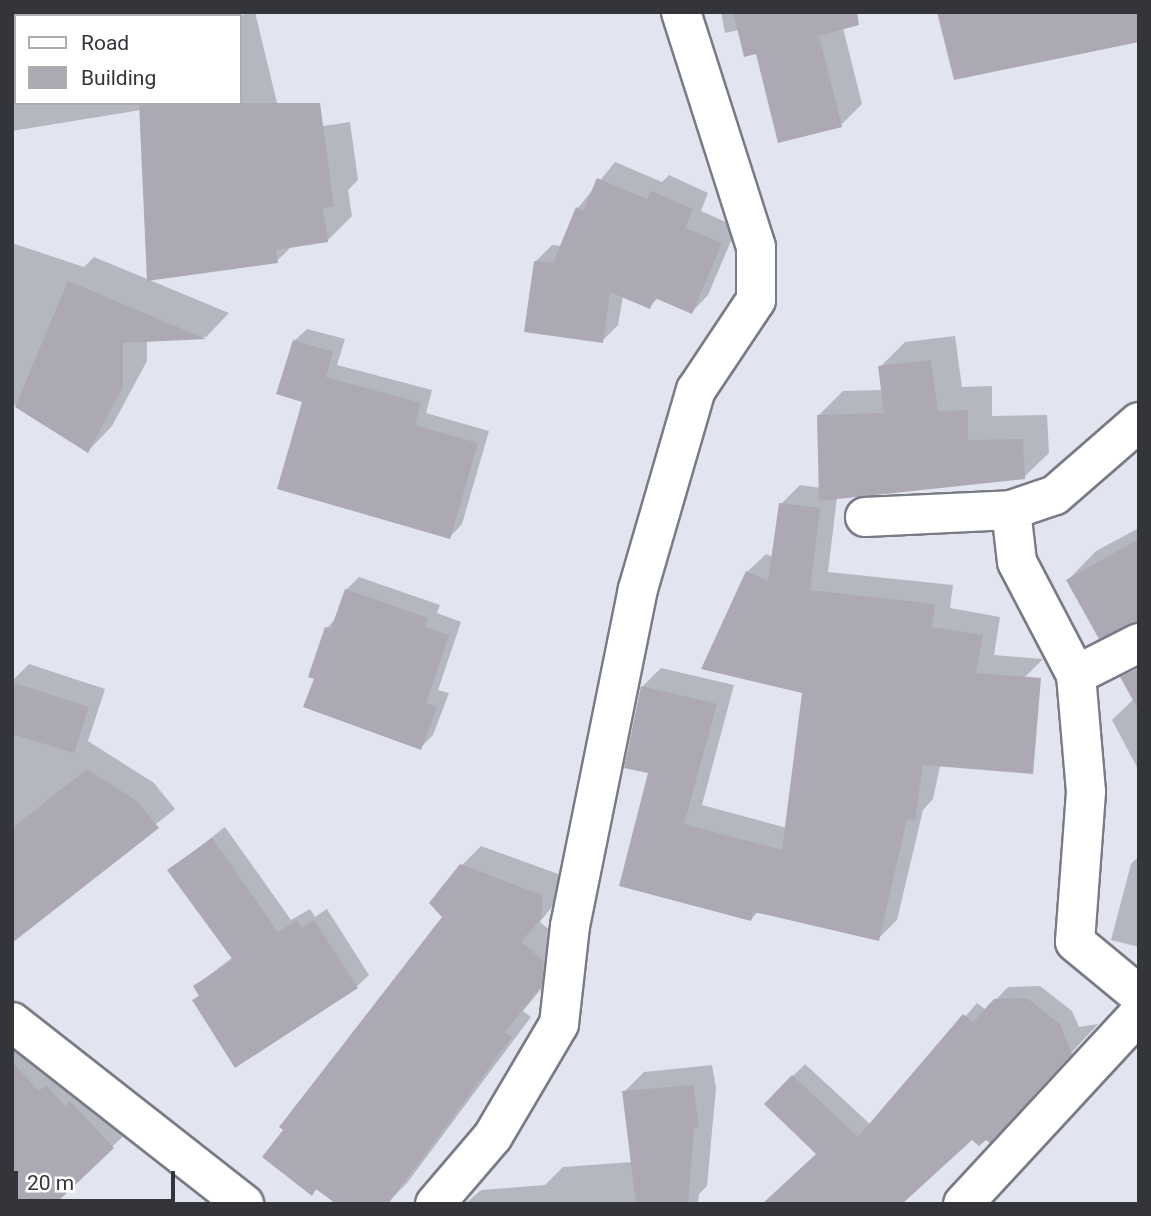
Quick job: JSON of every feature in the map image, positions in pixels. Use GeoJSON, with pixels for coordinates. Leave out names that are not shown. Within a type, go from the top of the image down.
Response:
{"type":"FeatureCollection","features":[{"type":"Feature","properties":{"kind":"street"},"geometry":{"type":"LineString","coordinates":[[435,1204],[493,1136],[559,1024],[570,926],[638,589],[696,390],[756,300],[756,247],[681,12]]}},
{"type":"Feature","properties":{"kind":"street"},"geometry":{"type":"LineString","coordinates":[[865,517],[1011,510],[1055,495],[1139,422]]}},
{"type":"Feature","properties":{"kind":"street"},"geometry":{"type":"LineString","coordinates":[[1011,510],[1017,562],[1076,675],[1086,792],[1075,942],[1139,995]]}},
{"type":"Feature","properties":{"kind":"street"},"geometry":{"type":"LineString","coordinates":[[1076,675],[1139,643]]}},
{"type":"Feature","properties":{"kind":"street"},"geometry":{"type":"LineString","coordinates":[[963,1204],[1139,1013]]}},
{"type":"Feature","properties":{"kind":"street"},"geometry":{"type":"LineString","coordinates":[[12,1022],[244,1204]]}},
{"type":"Feature","properties":{"kind":"building"},"geometry":{"type":"Polygon","coordinates":[[[733,12],[857,12],[859,25],[819,36],[842,127],[778,143],[756,54],[744,57],[733,12]]]}},
{"type":"Feature","properties":{"kind":"building"},"geometry":{"type":"Polygon","coordinates":[[[937,12],[1139,12],[1139,42],[954,80],[937,12]]]}},
{"type":"Feature","properties":{"kind":"building"},"geometry":{"type":"Polygon","coordinates":[[[320,103],[334,206],[323,208],[328,242],[276,250],[278,263],[147,281],[139,105],[320,103]]]}},
{"type":"Feature","properties":{"kind":"building"},"geometry":{"type":"Polygon","coordinates":[[[597,178],[647,199],[651,191],[693,209],[685,228],[722,243],[692,314],[655,298],[650,309],[610,292],[603,343],[524,332],[534,261],[553,263],[576,207],[583,211],[597,178]]]}},
{"type":"Feature","properties":{"kind":"building"},"geometry":{"type":"Polygon","coordinates":[[[68,281],[206,339],[123,343],[123,387],[88,453],[15,407],[68,281]]]}},
{"type":"Feature","properties":{"kind":"building"},"geometry":{"type":"Polygon","coordinates":[[[293,340],[333,352],[326,377],[421,403],[415,425],[478,443],[450,539],[277,489],[302,402],[276,394],[293,340]]]}},
{"type":"Feature","properties":{"kind":"building"},"geometry":{"type":"Polygon","coordinates":[[[931,360],[938,411],[968,410],[968,440],[1023,439],[1025,479],[819,501],[817,415],[884,413],[878,366],[931,360]]]}},
{"type":"Feature","properties":{"kind":"building"},"geometry":{"type":"Polygon","coordinates":[[[779,503],[820,508],[810,590],[935,604],[932,627],[983,635],[976,673],[1041,678],[1033,774],[923,765],[915,820],[907,819],[879,941],[754,912],[751,921],[619,886],[648,773],[624,768],[641,686],[717,704],[684,824],[782,850],[802,693],[701,669],[746,571],[768,581],[779,503]]]}},
{"type":"Feature","properties":{"kind":"building"},"geometry":{"type":"Polygon","coordinates":[[[1139,539],[1139,621],[1099,639],[1066,580],[1139,539]]]}},
{"type":"Feature","properties":{"kind":"building"},"geometry":{"type":"Polygon","coordinates":[[[345,589],[428,618],[425,627],[449,635],[426,703],[437,707],[421,750],[303,707],[314,679],[308,677],[325,627],[331,629],[345,589]]]}},
{"type":"Feature","properties":{"kind":"building"},"geometry":{"type":"Polygon","coordinates":[[[1139,668],[1139,711],[1120,677],[1139,668]]]}},
{"type":"Feature","properties":{"kind":"building"},"geometry":{"type":"Polygon","coordinates":[[[12,682],[89,707],[74,753],[12,734],[12,682]]]}},
{"type":"Feature","properties":{"kind":"building"},"geometry":{"type":"Polygon","coordinates":[[[87,769],[137,801],[159,828],[12,943],[12,828],[87,769]]]}},
{"type":"Feature","properties":{"kind":"building"},"geometry":{"type":"Polygon","coordinates":[[[212,838],[278,932],[297,920],[302,928],[314,920],[358,988],[235,1068],[192,1000],[199,996],[193,986],[233,960],[167,870],[212,838]]]}},
{"type":"Feature","properties":{"kind":"building"},"geometry":{"type":"Polygon","coordinates":[[[460,864],[542,895],[542,917],[521,942],[544,961],[541,987],[505,1032],[512,1037],[388,1204],[336,1204],[316,1189],[312,1196],[262,1157],[283,1130],[279,1127],[442,917],[429,903],[460,864]]]}},
{"type":"Feature","properties":{"kind":"building"},"geometry":{"type":"Polygon","coordinates":[[[1027,998],[1060,1024],[1072,1054],[990,1143],[986,1140],[979,1146],[972,1140],[902,1204],[762,1204],[816,1154],[764,1104],[792,1075],[858,1137],[963,1014],[973,1022],[994,999],[1027,998]]]}},
{"type":"Feature","properties":{"kind":"building"},"geometry":{"type":"Polygon","coordinates":[[[12,1062],[39,1091],[46,1085],[65,1106],[70,1101],[114,1148],[55,1204],[12,1204],[12,1062]]]}},
{"type":"Feature","properties":{"kind":"building"},"geometry":{"type":"Polygon","coordinates":[[[693,1085],[699,1127],[694,1128],[688,1204],[636,1204],[622,1091],[693,1085]]]}}]}
